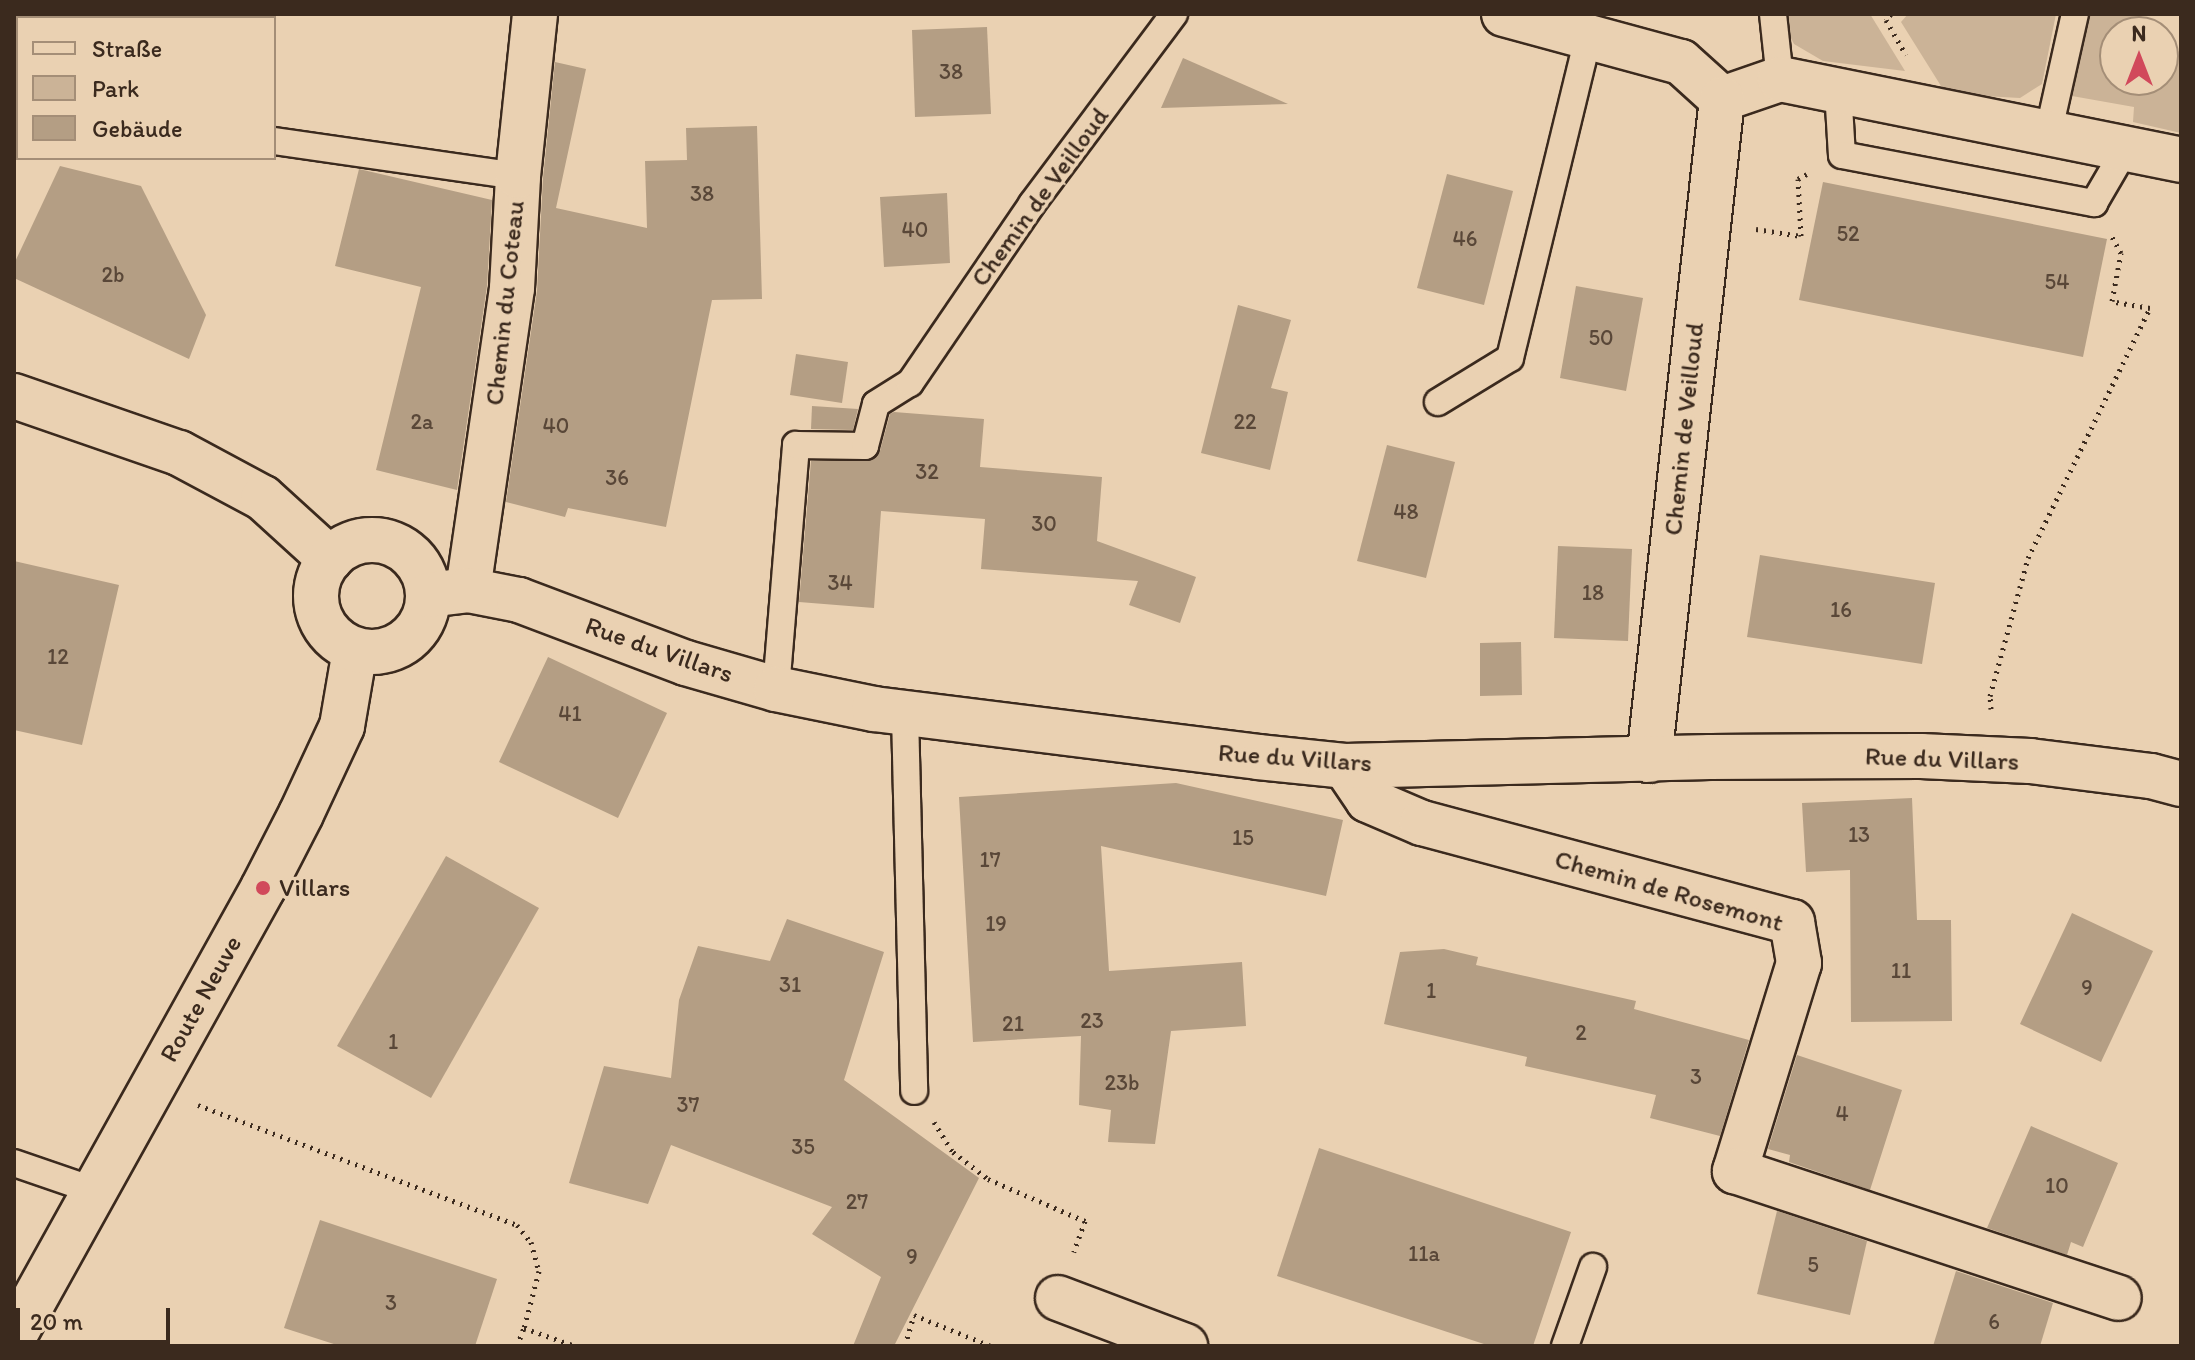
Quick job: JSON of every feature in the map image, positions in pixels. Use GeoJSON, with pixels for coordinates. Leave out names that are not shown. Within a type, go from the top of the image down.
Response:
{"type":"FeatureCollection","features":[{"type":"Feature","properties":{"kind":"street","name":"Chemin du Coteau"},"geometry":{"type":"LineString","coordinates":[[448,592],[512,288],[518,176],[535,14]]}},
{"type":"Feature","properties":{"kind":"street"},"geometry":{"type":"LineString","coordinates":[[1510,15],[1681,62],[1722,99],[1780,79],[2049,130],[2181,160]]}},
{"type":"Feature","properties":{"kind":"street","name":"Chemin de Veilloud"},"geometry":{"type":"LineString","coordinates":[[1649,760],[1722,99]]}},
{"type":"Feature","properties":{"kind":"street"},"geometry":{"type":"LineString","coordinates":[[14,396],[179,453],[263,498],[330,559]]}},
{"type":"Feature","properties":{"kind":"street"},"geometry":{"type":"LineString","coordinates":[[362,541],[381,541],[399,547],[448,592],[405,641],[373,652],[355,650],[338,641],[317,611],[315,593],[320,575],[330,559],[345,547],[362,541]]}},
{"type":"Feature","properties":{"kind":"street","name":"Rue du Villars"},"geometry":{"type":"LineString","coordinates":[[448,592],[519,600],[686,663],[776,689],[905,714],[1078,738],[1345,766],[1937,756],[2030,761],[2151,776],[2181,784]]}},
{"type":"Feature","properties":{"kind":"street","name":"Route Neuve"},"geometry":{"type":"LineString","coordinates":[[14,1336],[301,814],[342,726],[355,650]]}},
{"type":"Feature","properties":{"kind":"street","name":"Chemin de Rosemont"},"geometry":{"type":"LineString","coordinates":[[1345,766],[1368,800],[1422,823],[1792,922],[1799,963],[1735,1171],[2118,1298]]}},
{"type":"Feature","properties":{"kind":"street"},"geometry":{"type":"LineString","coordinates":[[1058,1298],[1185,1346]]}},
{"type":"Feature","properties":{"kind":"lane","name":"Chemin de Veilloud"},"geometry":{"type":"LineString","coordinates":[[776,689],[796,445],[865,446],[876,404],[910,383],[1032,204],[1174,14]]}},
{"type":"Feature","properties":{"kind":"lane"},"geometry":{"type":"LineString","coordinates":[[1773,14],[1780,79]]}},
{"type":"Feature","properties":{"kind":"lane"},"geometry":{"type":"LineString","coordinates":[[2049,130],[2075,14]]}},
{"type":"Feature","properties":{"kind":"lane"},"geometry":{"type":"LineString","coordinates":[[1438,402],[1510,358],[1588,38]]}},
{"type":"Feature","properties":{"kind":"lane"},"geometry":{"type":"LineString","coordinates":[[1838,90],[1842,155],[2094,203],[2126,148]]}},
{"type":"Feature","properties":{"kind":"lane"},"geometry":{"type":"LineString","coordinates":[[276,141],[518,176]]}},
{"type":"Feature","properties":{"kind":"lane"},"geometry":{"type":"LineString","coordinates":[[905,714],[914,1091]]}},
{"type":"Feature","properties":{"kind":"lane"},"geometry":{"type":"LineString","coordinates":[[14,1163],[96,1191]]}},
{"type":"Feature","properties":{"kind":"lane"},"geometry":{"type":"LineString","coordinates":[[1565,1346],[1593,1267]]}},
{"type":"Feature","properties":{"kind":"path"},"geometry":{"type":"LineString","coordinates":[[1783,234],[1801,236],[1798,179],[1842,155]]}},
{"type":"Feature","properties":{"kind":"path"},"geometry":{"type":"LineString","coordinates":[[1992,722],[1990,696],[2028,558],[2150,308],[2112,301],[2121,253],[2094,203]]}},
{"type":"Feature","properties":{"kind":"path"},"geometry":{"type":"LineString","coordinates":[[914,1091],[953,1152],[988,1179],[1085,1221],[1058,1298]]}},
{"type":"Feature","properties":{"kind":"path"},"geometry":{"type":"LineString","coordinates":[[193,1103],[517,1225],[531,1242],[539,1271],[517,1346]]}},
{"type":"Feature","properties":{"kind":"path"},"geometry":{"type":"LineString","coordinates":[[905,1346],[914,1315],[991,1346]]}},
{"type":"Feature","properties":{"kind":"path"},"geometry":{"type":"LineString","coordinates":[[524,1328],[573,1346]]}},
{"type":"Feature","properties":{"kind":"green space"},"geometry":{"type":"Polygon","coordinates":[[[1783,14],[1870,14],[1905,71],[1823,61],[1794,44],[1784,25],[1783,14]]]}},
{"type":"Feature","properties":{"kind":"green space"},"geometry":{"type":"Polygon","coordinates":[[[1908,14],[2056,14],[2042,84],[2020,98],[1946,94],[1901,22],[1908,14]]]}},
{"type":"Feature","properties":{"kind":"green space"},"geometry":{"type":"Polygon","coordinates":[[[2089,14],[2142,14],[2099,16],[2099,96],[2179,96],[2181,52],[2181,133],[2133,122],[2134,107],[2072,96],[2089,14]]]}},
{"type":"Feature","properties":{"kind":"building"},"geometry":{"type":"Polygon","coordinates":[[[987,27],[991,114],[915,117],[912,30],[987,27]]]}},
{"type":"Feature","properties":{"kind":"building"},"geometry":{"type":"Polygon","coordinates":[[[1183,58],[1288,104],[1161,108],[1183,58]]]}},
{"type":"Feature","properties":{"kind":"building"},"geometry":{"type":"Polygon","coordinates":[[[555,62],[586,69],[556,208],[647,228],[645,161],[687,160],[686,128],[757,126],[762,299],[712,300],[666,527],[568,508],[565,517],[506,502],[537,291],[543,178],[555,62]]]}},
{"type":"Feature","properties":{"kind":"building"},"geometry":{"type":"Polygon","coordinates":[[[60,166],[141,186],[206,315],[189,359],[14,278],[14,264],[60,166]]]}},
{"type":"Feature","properties":{"kind":"building"},"geometry":{"type":"Polygon","coordinates":[[[359,169],[492,200],[487,286],[457,490],[376,470],[421,287],[335,266],[359,169]]]}},
{"type":"Feature","properties":{"kind":"building"},"geometry":{"type":"Polygon","coordinates":[[[1447,174],[1513,191],[1484,305],[1417,288],[1447,174]]]}},
{"type":"Feature","properties":{"kind":"building"},"geometry":{"type":"Polygon","coordinates":[[[1823,182],[2107,239],[2083,357],[1799,300],[1823,182]]]}},
{"type":"Feature","properties":{"kind":"building"},"geometry":{"type":"Polygon","coordinates":[[[947,193],[950,263],[884,267],[880,197],[947,193]]]}},
{"type":"Feature","properties":{"kind":"building"},"geometry":{"type":"Polygon","coordinates":[[[1576,286],[1643,298],[1626,391],[1560,378],[1576,286]]]}},
{"type":"Feature","properties":{"kind":"building"},"geometry":{"type":"Polygon","coordinates":[[[1238,305],[1291,320],[1271,388],[1288,392],[1270,470],[1201,453],[1238,305]]]}},
{"type":"Feature","properties":{"kind":"building"},"geometry":{"type":"Polygon","coordinates":[[[796,354],[848,362],[842,403],[790,395],[796,354]]]}},
{"type":"Feature","properties":{"kind":"building"},"geometry":{"type":"Polygon","coordinates":[[[812,406],[858,409],[853,430],[811,429],[812,406]]]}},
{"type":"Feature","properties":{"kind":"building"},"geometry":{"type":"Polygon","coordinates":[[[890,414],[984,419],[980,467],[1102,477],[1097,541],[1196,577],[1180,623],[1129,605],[1138,581],[981,569],[985,519],[881,511],[874,608],[799,602],[811,461],[872,460],[880,451],[890,414]]]}},
{"type":"Feature","properties":{"kind":"building"},"geometry":{"type":"Polygon","coordinates":[[[1387,445],[1455,462],[1426,578],[1357,561],[1387,445]]]}},
{"type":"Feature","properties":{"kind":"building"},"geometry":{"type":"Polygon","coordinates":[[[1558,546],[1632,549],[1628,641],[1554,638],[1558,546]]]}},
{"type":"Feature","properties":{"kind":"building"},"geometry":{"type":"Polygon","coordinates":[[[1760,555],[1935,583],[1922,664],[1747,637],[1760,555]]]}},
{"type":"Feature","properties":{"kind":"building"},"geometry":{"type":"Polygon","coordinates":[[[14,561],[119,585],[82,745],[14,730],[14,561]]]}},
{"type":"Feature","properties":{"kind":"building"},"geometry":{"type":"Polygon","coordinates":[[[1521,642],[1522,695],[1480,696],[1480,643],[1521,642]]]}},
{"type":"Feature","properties":{"kind":"building"},"geometry":{"type":"Polygon","coordinates":[[[548,657],[667,713],[618,818],[499,762],[548,657]]]}},
{"type":"Feature","properties":{"kind":"building"},"geometry":{"type":"Polygon","coordinates":[[[1176,783],[1343,820],[1326,896],[1101,846],[1109,971],[1242,962],[1246,1026],[1171,1031],[1155,1144],[1108,1142],[1111,1110],[1079,1105],[1081,1036],[973,1042],[959,797],[1176,783]]]}},
{"type":"Feature","properties":{"kind":"building"},"geometry":{"type":"Polygon","coordinates":[[[1912,798],[1917,920],[1951,920],[1952,1021],[1851,1022],[1850,870],[1806,872],[1802,803],[1912,798]]]}},
{"type":"Feature","properties":{"kind":"building"},"geometry":{"type":"Polygon","coordinates":[[[446,856],[539,908],[431,1098],[337,1046],[446,856]]]}},
{"type":"Feature","properties":{"kind":"building"},"geometry":{"type":"Polygon","coordinates":[[[2072,913],[2153,951],[2101,1062],[2020,1024],[2072,913]]]}},
{"type":"Feature","properties":{"kind":"building"},"geometry":{"type":"Polygon","coordinates":[[[787,919],[884,952],[844,1080],[979,1178],[894,1346],[853,1346],[881,1277],[812,1234],[832,1207],[671,1145],[648,1204],[569,1183],[604,1066],[671,1078],[679,1000],[698,946],[770,961],[787,919]]]}},
{"type":"Feature","properties":{"kind":"building"},"geometry":{"type":"Polygon","coordinates":[[[1444,949],[1478,957],[1476,965],[1636,1001],[1634,1009],[1749,1040],[1720,1136],[1650,1118],[1656,1095],[1525,1066],[1527,1057],[1384,1024],[1400,952],[1444,949]]]}},
{"type":"Feature","properties":{"kind":"building"},"geometry":{"type":"Polygon","coordinates":[[[1797,1055],[1902,1090],[1870,1190],[1789,1162],[1790,1155],[1768,1149],[1797,1055]]]}},
{"type":"Feature","properties":{"kind":"building"},"geometry":{"type":"Polygon","coordinates":[[[2031,1126],[2118,1163],[2083,1247],[2071,1242],[2067,1255],[1987,1228],[2031,1126]]]}},
{"type":"Feature","properties":{"kind":"building"},"geometry":{"type":"Polygon","coordinates":[[[1319,1148],[1571,1232],[1533,1346],[1490,1346],[1277,1276],[1319,1148]]]}},
{"type":"Feature","properties":{"kind":"building"},"geometry":{"type":"Polygon","coordinates":[[[1777,1211],[1867,1241],[1850,1315],[1757,1294],[1777,1211]]]}},
{"type":"Feature","properties":{"kind":"building"},"geometry":{"type":"Polygon","coordinates":[[[320,1220],[497,1279],[475,1346],[340,1346],[284,1328],[320,1220]]]}},
{"type":"Feature","properties":{"kind":"building"},"geometry":{"type":"Polygon","coordinates":[[[1956,1271],[2053,1303],[2040,1346],[1933,1346],[1956,1271]]]}},
{"type":"Feature","properties":{"kind":"place","name":"Villars"},"geometry":{"type":"Point","coordinates":[263,888]}}]}
